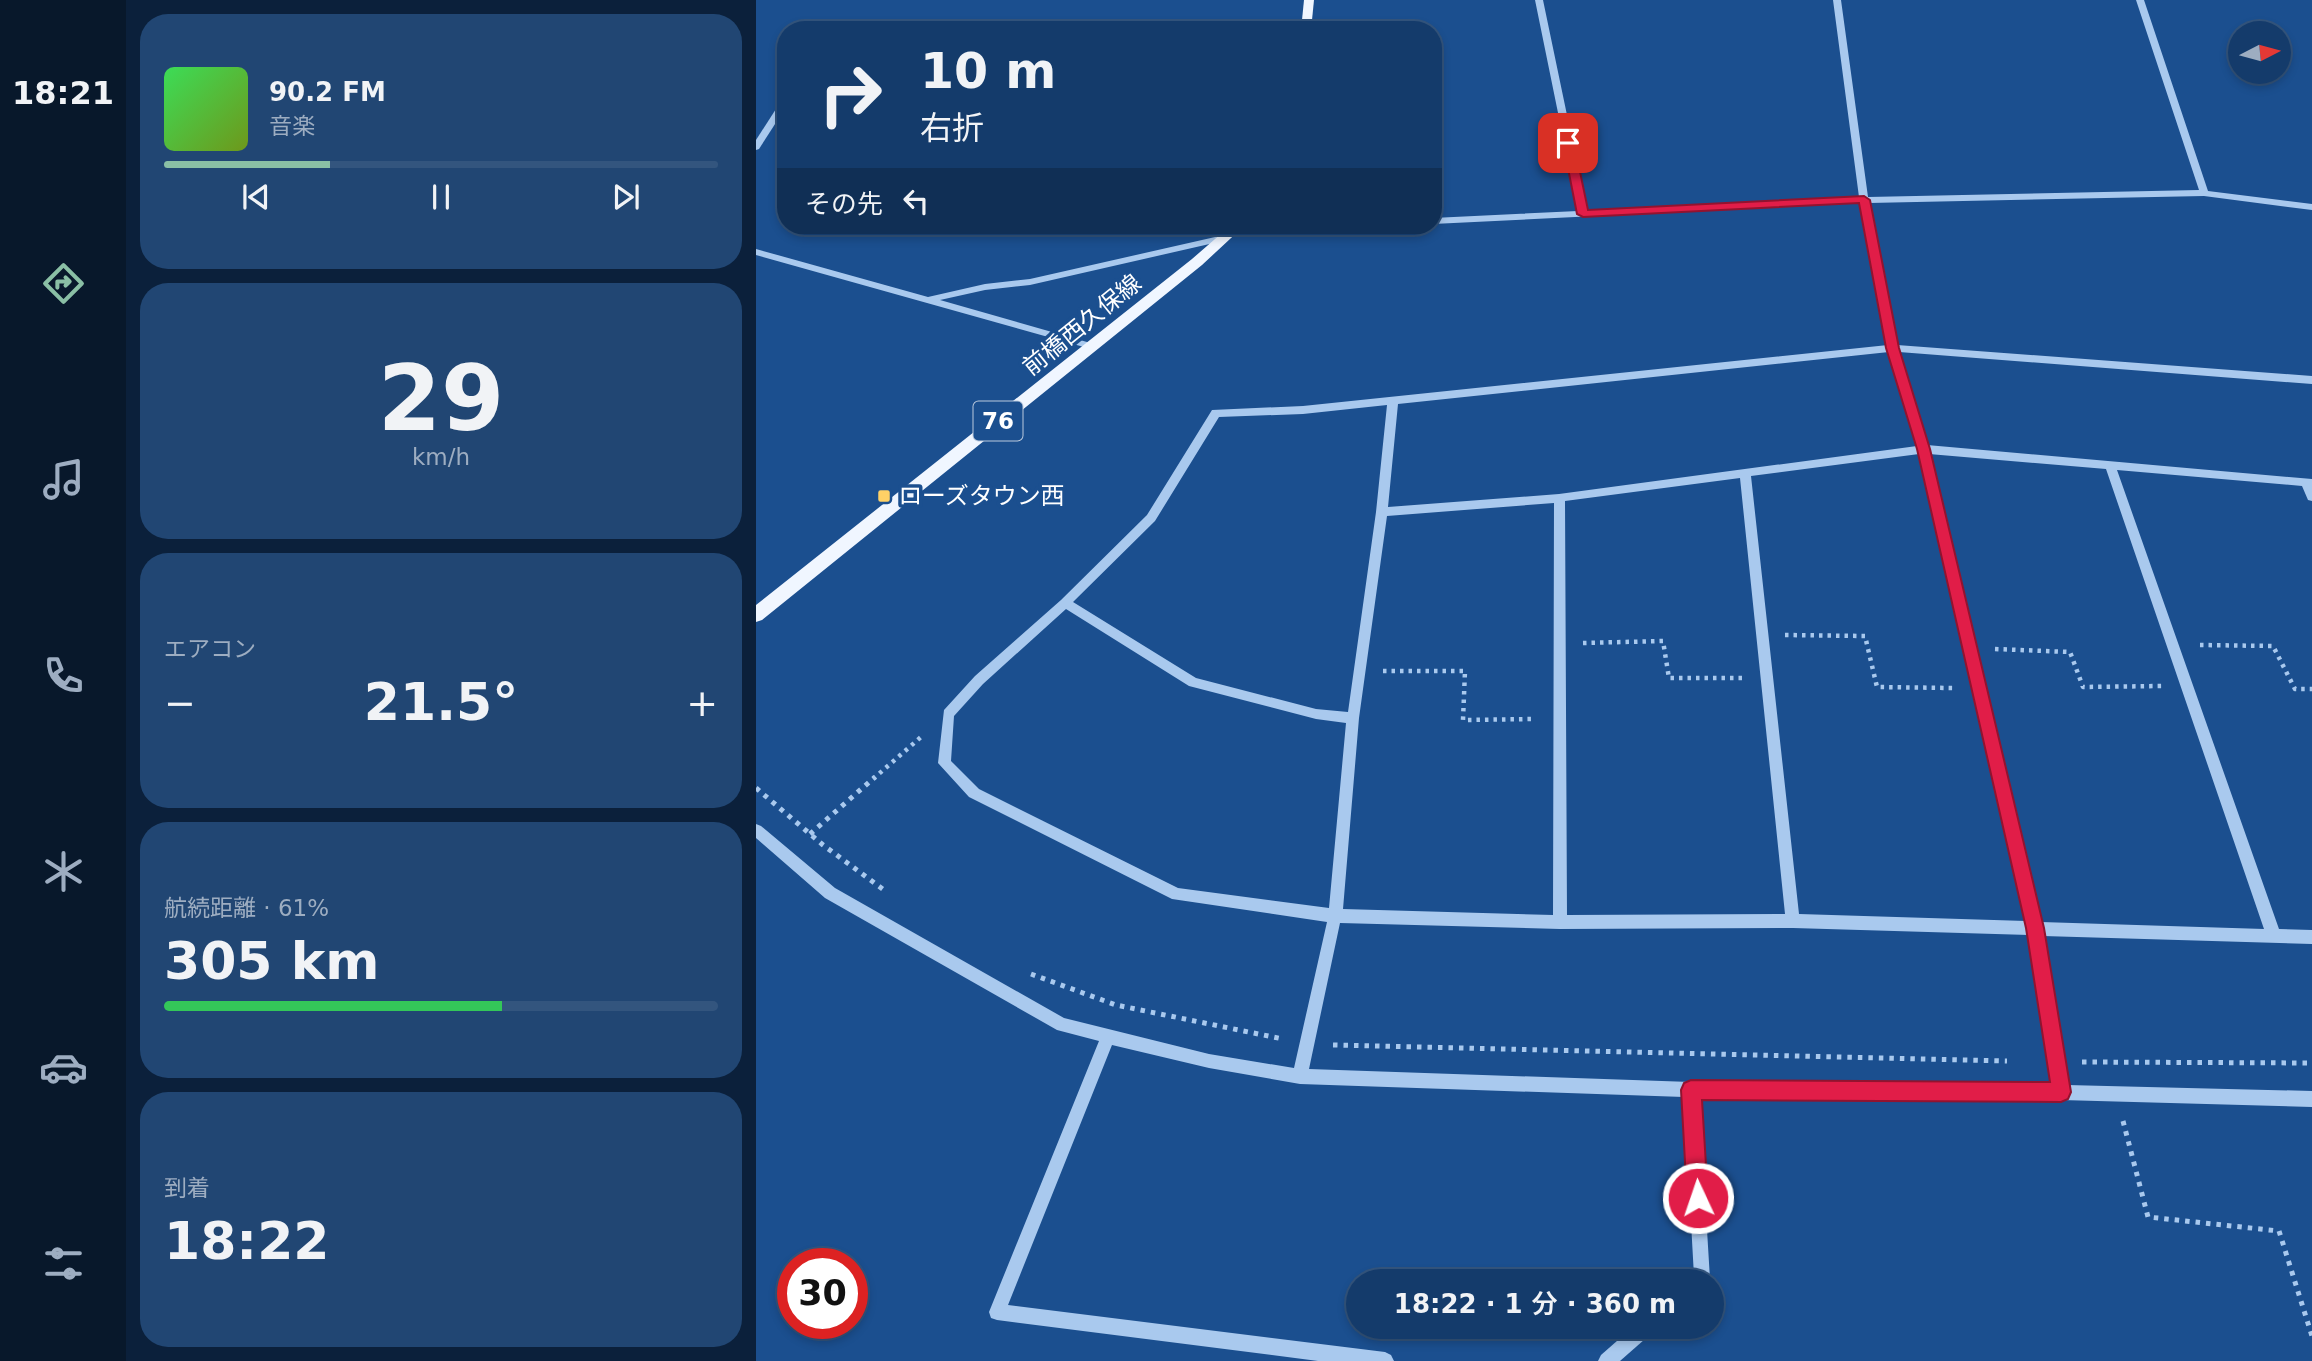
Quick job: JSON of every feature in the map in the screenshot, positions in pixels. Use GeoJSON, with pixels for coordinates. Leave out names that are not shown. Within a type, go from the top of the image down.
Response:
{"type":"FeatureCollection","features":[{"type":"Feature","properties":{"kind":"main road"},"geometry":{"type":"LineString","coordinates":[[1307,21],[1309,0]]}},
{"type":"Feature","properties":{"kind":"main road","name":"前橋西久保線"},"geometry":{"type":"LineString","coordinates":[[756,615],[1228,235]]}},
{"type":"Feature","properties":{"kind":"street"},"geometry":{"type":"LineString","coordinates":[[1539,0],[1583,214]]}},
{"type":"Feature","properties":{"kind":"street"},"geometry":{"type":"LineString","coordinates":[[1837,0],[1864,200],[1893,348],[1923,449],[2035,928],[2061,1092]]}},
{"type":"Feature","properties":{"kind":"street"},"geometry":{"type":"LineString","coordinates":[[2140,0],[2204,193]]}},
{"type":"Feature","properties":{"kind":"street"},"geometry":{"type":"LineString","coordinates":[[756,147],[777,114]]}},
{"type":"Feature","properties":{"kind":"street"},"geometry":{"type":"LineString","coordinates":[[1442,221],[1864,200],[2204,193],[2312,207]]}},
{"type":"Feature","properties":{"kind":"street"},"geometry":{"type":"LineString","coordinates":[[928,300],[985,287],[1030,282],[1224,238]]}},
{"type":"Feature","properties":{"kind":"street"},"geometry":{"type":"LineString","coordinates":[[756,252],[1091,346]]}},
{"type":"Feature","properties":{"kind":"street"},"geometry":{"type":"LineString","coordinates":[[2312,380],[1893,348],[1303,410],[1216,413],[1151,518],[1065,603],[979,680],[948,714],[944,763],[974,793],[1177,894],[1335,916],[1560,922],[1794,921],[2312,937]]}},
{"type":"Feature","properties":{"kind":"street"},"geometry":{"type":"LineString","coordinates":[[1300,1076],[1335,916],[1353,718],[1382,512],[1393,399]]}},
{"type":"Feature","properties":{"kind":"street"},"geometry":{"type":"LineString","coordinates":[[1382,512],[1559,498],[1923,449],[2308,482],[2312,497]]}},
{"type":"Feature","properties":{"kind":"street"},"geometry":{"type":"LineString","coordinates":[[2110,465],[2274,936]]}},
{"type":"Feature","properties":{"kind":"street"},"geometry":{"type":"LineString","coordinates":[[1745,472],[1794,921]]}},
{"type":"Feature","properties":{"kind":"street"},"geometry":{"type":"LineString","coordinates":[[1559,498],[1560,922]]}},
{"type":"Feature","properties":{"kind":"street"},"geometry":{"type":"LineString","coordinates":[[1065,603],[1193,682],[1316,714],[1353,718]]}},
{"type":"Feature","properties":{"kind":"street"},"geometry":{"type":"LineString","coordinates":[[756,830],[830,893],[1062,1025],[1209,1061],[1300,1076],[1691,1090],[2061,1092],[2312,1099]]}},
{"type":"Feature","properties":{"kind":"street"},"geometry":{"type":"LineString","coordinates":[[1108,1037],[997,1312],[1385,1361]]}},
{"type":"Feature","properties":{"kind":"street"},"geometry":{"type":"LineString","coordinates":[[1691,1090],[1701,1269]]}},
{"type":"Feature","properties":{"kind":"street"},"geometry":{"type":"LineString","coordinates":[[1607,1361],[1632,1339]]}},
{"type":"Feature","properties":{"kind":"path"},"geometry":{"type":"LineString","coordinates":[[1763,634],[1865,636],[1877,687],[1979,688]]}},
{"type":"Feature","properties":{"kind":"path"},"geometry":{"type":"LineString","coordinates":[[1559,643],[1663,641],[1669,678],[1767,678]]}},
{"type":"Feature","properties":{"kind":"path"},"geometry":{"type":"LineString","coordinates":[[2173,645],[2273,646],[2295,689],[2312,690]]}},
{"type":"Feature","properties":{"kind":"path"},"geometry":{"type":"LineString","coordinates":[[1969,649],[2070,652],[2083,687],[2187,686]]}},
{"type":"Feature","properties":{"kind":"path"},"geometry":{"type":"LineString","coordinates":[[1360,671],[1465,671],[1463,720],[1559,718]]}},
{"type":"Feature","properties":{"kind":"path"},"geometry":{"type":"LineString","coordinates":[[810,834],[948,714]]}},
{"type":"Feature","properties":{"kind":"path"},"geometry":{"type":"LineString","coordinates":[[756,788],[810,834],[885,891]]}},
{"type":"Feature","properties":{"kind":"path"},"geometry":{"type":"LineString","coordinates":[[1020,970],[1116,1005],[1306,1044],[2055,1062],[2312,1063]]}},
{"type":"Feature","properties":{"kind":"path"},"geometry":{"type":"LineString","coordinates":[[2115,1093],[2148,1217],[2279,1231],[2312,1336]]}},
{"type":"Feature","properties":{"kind":"place","name":"ローズタウン西"},"geometry":{"type":"Point","coordinates":[884,496]}},
{"type":"Feature","properties":{"kind":"route"},"geometry":{"type":"LineString","coordinates":[[1568,143],[1583,214],[1864,200],[1893,348],[1923,449],[2035,928],[2061,1092],[1691,1090],[1698,1198]]}}]}
